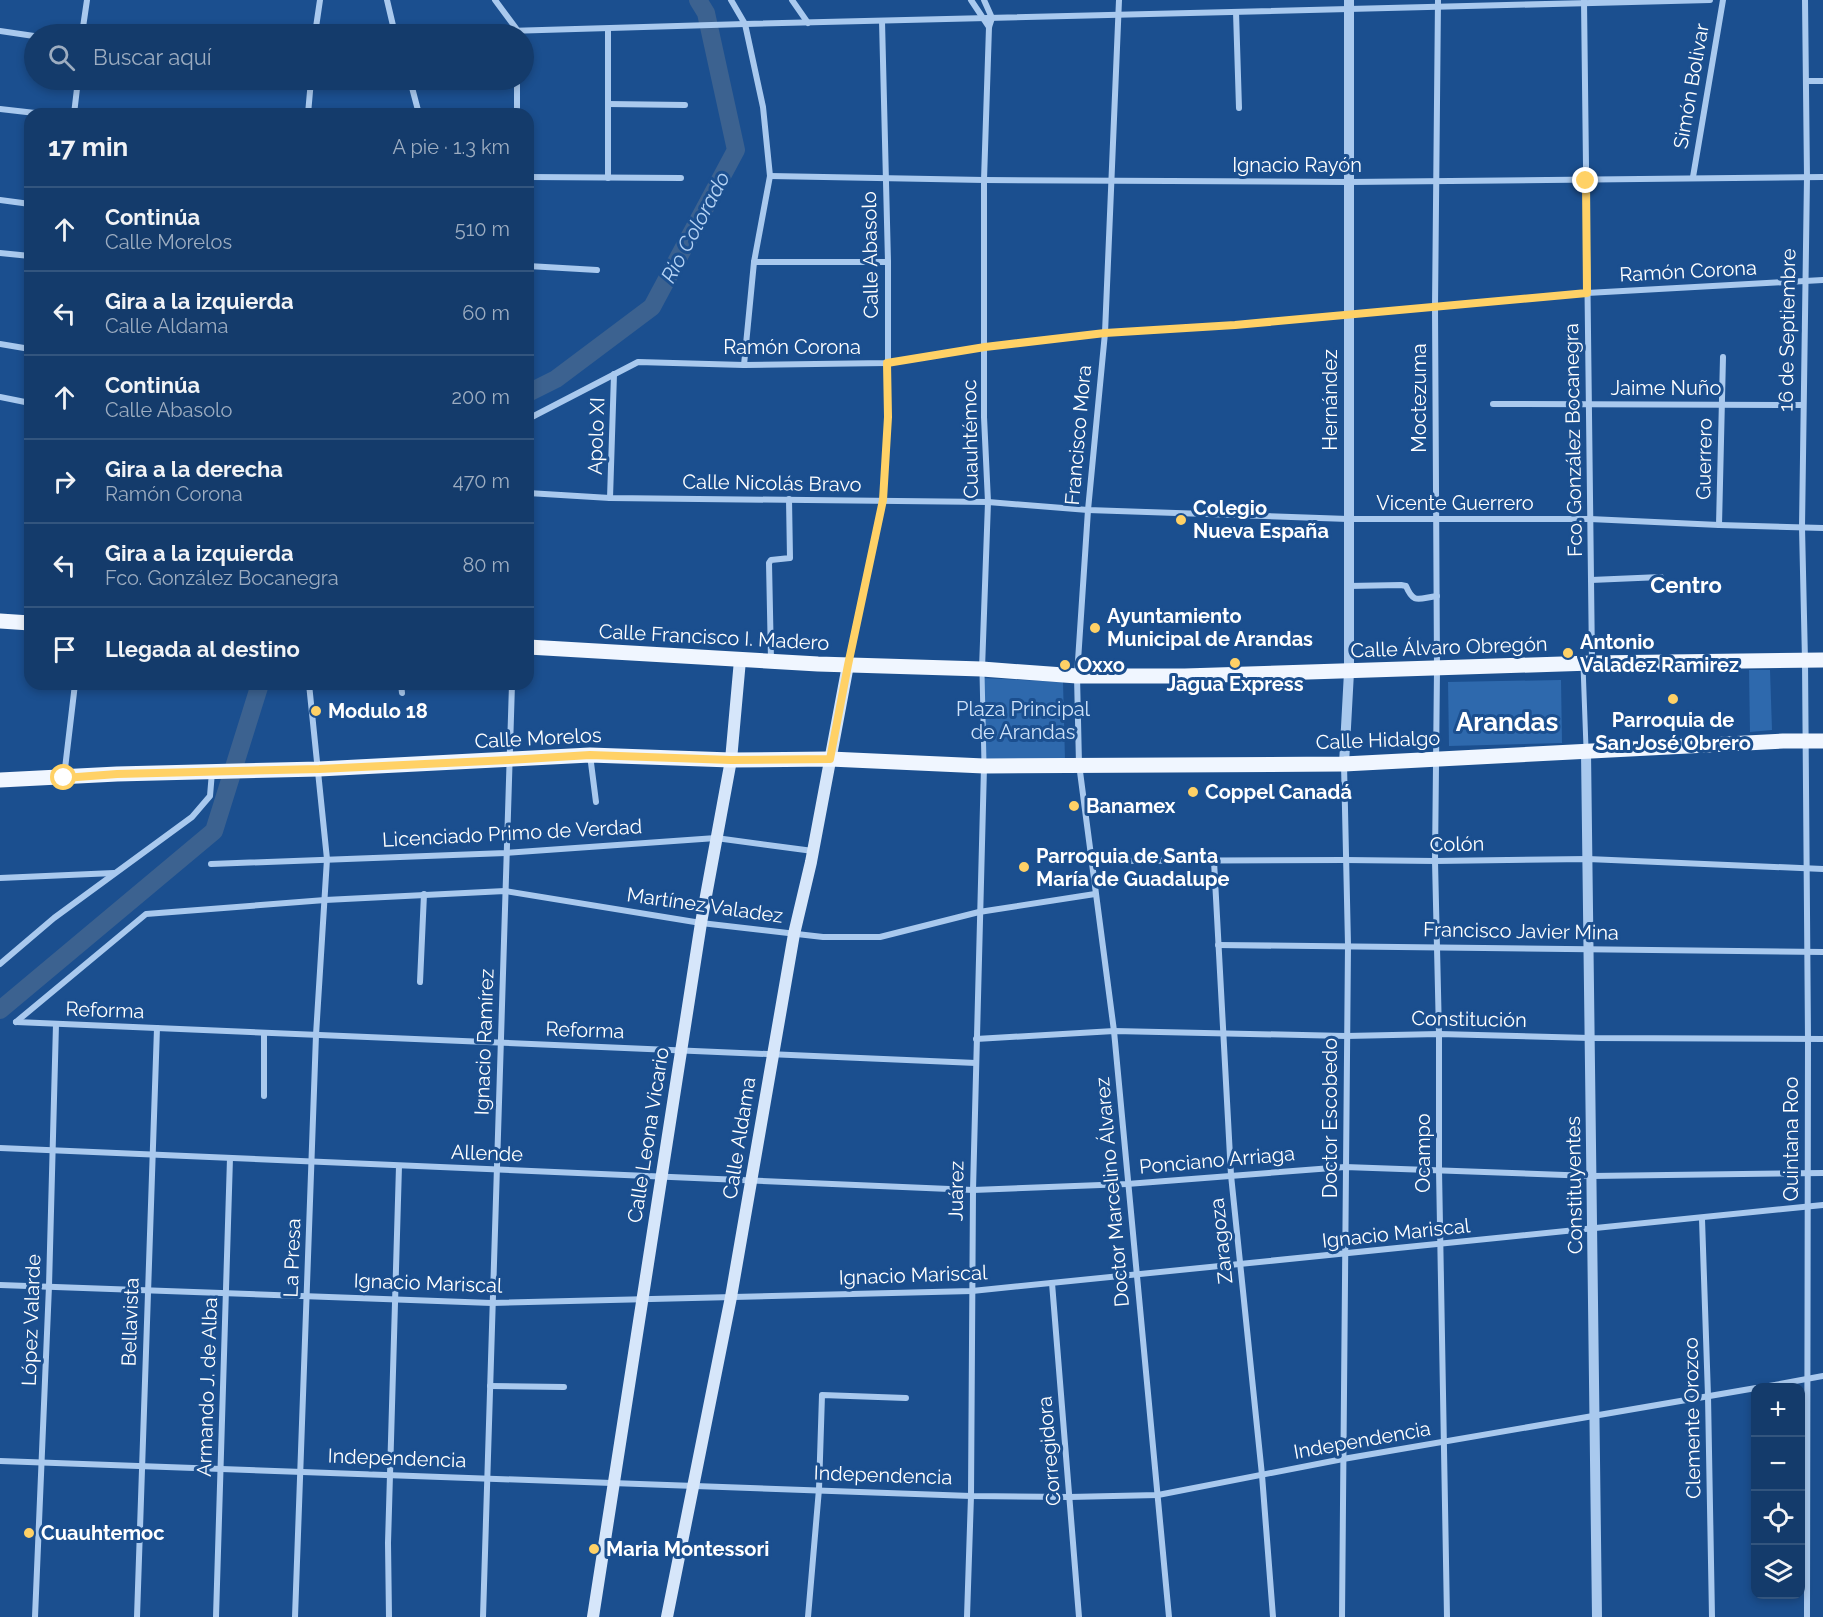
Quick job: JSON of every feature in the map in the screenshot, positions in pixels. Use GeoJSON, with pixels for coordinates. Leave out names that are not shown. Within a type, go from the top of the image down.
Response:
{"type":"FeatureCollection","features":[{"type":"Feature","properties":{"kind":"main road"},"geometry":{"type":"LineString","coordinates":[[0,621],[24,623]]}},
{"type":"Feature","properties":{"kind":"main road","name":"Calle Francisco I. Madero"},"geometry":{"type":"LineString","coordinates":[[534,647],[740,660],[982,669],[1077,676]]}},
{"type":"Feature","properties":{"kind":"main road","name":"Calle Leona Vicario"},"geometry":{"type":"LineString","coordinates":[[593,1617],[701,923],[731,760],[740,660]]}},
{"type":"Feature","properties":{"kind":"main road","name":"Calle Álvaro Obregón"},"geometry":{"type":"LineString","coordinates":[[1077,676],[1185,676],[1587,663],[1823,660]]}},
{"type":"Feature","properties":{"kind":"main road","name":"Calle Aldama"},"geometry":{"type":"LineString","coordinates":[[667,1617],[731,1297],[794,934],[813,851],[848,665]]}},
{"type":"Feature","properties":{"kind":"main road","name":"Calle Hidalgo"},"geometry":{"type":"LineString","coordinates":[[1079,765],[1344,764],[1823,741]]}},
{"type":"Feature","properties":{"kind":"main road","name":"Calle Morelos"},"geometry":{"type":"LineString","coordinates":[[0,780],[117,774],[319,769],[590,755],[731,760],[830,759],[984,766],[1079,765]]}},
{"type":"Feature","properties":{"kind":"street"},"geometry":{"type":"LineString","coordinates":[[83,24],[87,0]]}},
{"type":"Feature","properties":{"kind":"street"},"geometry":{"type":"LineString","coordinates":[[316,24],[320,0]]}},
{"type":"Feature","properties":{"kind":"street"},"geometry":{"type":"LineString","coordinates":[[387,0],[393,24]]}},
{"type":"Feature","properties":{"kind":"street"},"geometry":{"type":"LineString","coordinates":[[495,0],[512,24]]}},
{"type":"Feature","properties":{"kind":"street"},"geometry":{"type":"LineString","coordinates":[[731,0],[743,24],[763,107],[770,176],[754,262],[744,365]]}},
{"type":"Feature","properties":{"kind":"street"},"geometry":{"type":"LineString","coordinates":[[792,0],[808,22]]}},
{"type":"Feature","properties":{"kind":"street"},"geometry":{"type":"LineString","coordinates":[[971,0],[989,27]]}},
{"type":"Feature","properties":{"kind":"street"},"geometry":{"type":"LineString","coordinates":[[984,0],[992,18]]}},
{"type":"Feature","properties":{"kind":"street","name":"Francisco Mora"},"geometry":{"type":"LineString","coordinates":[[1079,765],[1077,676],[1088,510],[1105,333],[1119,0]]}},
{"type":"Feature","properties":{"kind":"street"},"geometry":{"type":"LineString","coordinates":[[534,32],[808,22],[1236,12],[1349,5],[1710,0]]}},
{"type":"Feature","properties":{"kind":"street","name":"Simón Bolivar"},"geometry":{"type":"LineString","coordinates":[[1693,177],[1723,0]]}},
{"type":"Feature","properties":{"kind":"street","name":"16 de Septiembre"},"geometry":{"type":"LineString","coordinates":[[1805,0],[1807,177],[1802,527],[1805,661]]}},
{"type":"Feature","properties":{"kind":"street","name":"Fco. González Bocanegra"},"geometry":{"type":"LineString","coordinates":[[1584,2],[1591,580],[1587,663]]}},
{"type":"Feature","properties":{"kind":"street","name":"Moctezuma"},"geometry":{"type":"LineString","coordinates":[[1435,760],[1438,3]]}},
{"type":"Feature","properties":{"kind":"street","name":"Hernández"},"geometry":{"type":"LineString","coordinates":[[1344,764],[1349,672],[1349,5]]}},
{"type":"Feature","properties":{"kind":"street"},"geometry":{"type":"LineString","coordinates":[[1236,12],[1239,108]]}},
{"type":"Feature","properties":{"kind":"street","name":"Cuauhtémoc"},"geometry":{"type":"LineString","coordinates":[[982,669],[988,502],[984,417],[984,180],[989,27],[992,18]]}},
{"type":"Feature","properties":{"kind":"street","name":"Calle Abasolo"},"geometry":{"type":"LineString","coordinates":[[848,665],[883,500],[888,417],[888,262],[882,21]]}},
{"type":"Feature","properties":{"kind":"street"},"geometry":{"type":"LineString","coordinates":[[608,28],[608,178]]}},
{"type":"Feature","properties":{"kind":"street"},"geometry":{"type":"LineString","coordinates":[[0,31],[24,35]]}},
{"type":"Feature","properties":{"kind":"street"},"geometry":{"type":"LineString","coordinates":[[1807,81],[1823,81]]}},
{"type":"Feature","properties":{"kind":"street"},"geometry":{"type":"LineString","coordinates":[[75,108],[77,90]]}},
{"type":"Feature","properties":{"kind":"street"},"geometry":{"type":"LineString","coordinates":[[309,108],[310,90]]}},
{"type":"Feature","properties":{"kind":"street"},"geometry":{"type":"LineString","coordinates":[[413,90],[417,108]]}},
{"type":"Feature","properties":{"kind":"street"},"geometry":{"type":"LineString","coordinates":[[517,90],[517,108]]}},
{"type":"Feature","properties":{"kind":"street"},"geometry":{"type":"LineString","coordinates":[[608,104],[685,105]]}},
{"type":"Feature","properties":{"kind":"street"},"geometry":{"type":"LineString","coordinates":[[0,109],[24,112]]}},
{"type":"Feature","properties":{"kind":"street","name":"Ignacio Rayón"},"geometry":{"type":"LineString","coordinates":[[770,176],[1348,183],[1823,177]]}},
{"type":"Feature","properties":{"kind":"street"},"geometry":{"type":"LineString","coordinates":[[534,177],[681,178]]}},
{"type":"Feature","properties":{"kind":"street"},"geometry":{"type":"LineString","coordinates":[[0,200],[24,203]]}},
{"type":"Feature","properties":{"kind":"street"},"geometry":{"type":"LineString","coordinates":[[0,253],[24,255]]}},
{"type":"Feature","properties":{"kind":"street"},"geometry":{"type":"LineString","coordinates":[[754,262],[888,262]]}},
{"type":"Feature","properties":{"kind":"street"},"geometry":{"type":"LineString","coordinates":[[534,266],[597,270]]}},
{"type":"Feature","properties":{"kind":"street","name":"Ramón Corona"},"geometry":{"type":"LineString","coordinates":[[534,416],[638,362],[744,365],[887,363],[985,347],[1105,333],[1235,325],[1587,293],[1823,280]]}},
{"type":"Feature","properties":{"kind":"street"},"geometry":{"type":"LineString","coordinates":[[0,344],[24,347]]}},
{"type":"Feature","properties":{"kind":"street","name":"Guerrero"},"geometry":{"type":"LineString","coordinates":[[1719,525],[1723,357]]}},
{"type":"Feature","properties":{"kind":"street","name":"Apolo XI"},"geometry":{"type":"LineString","coordinates":[[610,498],[614,374]]}},
{"type":"Feature","properties":{"kind":"street"},"geometry":{"type":"LineString","coordinates":[[0,398],[24,403]]}},
{"type":"Feature","properties":{"kind":"street","name":"Jaime Nuño"},"geometry":{"type":"LineString","coordinates":[[1493,404],[1803,405]]}},
{"type":"Feature","properties":{"kind":"street","name":"Calle Nicolás Bravo"},"geometry":{"type":"LineString","coordinates":[[534,493],[610,498],[988,502],[1088,510]]}},
{"type":"Feature","properties":{"kind":"street"},"geometry":{"type":"LineString","coordinates":[[771,661],[769,563],[771,560],[790,558],[789,499]]}},
{"type":"Feature","properties":{"kind":"street","name":"Vicente Guerrero"},"geometry":{"type":"LineString","coordinates":[[1088,510],[1348,519],[1590,519],[1823,528]]}},
{"type":"Feature","properties":{"kind":"street"},"geometry":{"type":"LineString","coordinates":[[1591,580],[1661,577]]}},
{"type":"Feature","properties":{"kind":"street"},"geometry":{"type":"LineString","coordinates":[[1348,586],[1401,585],[1406,586],[1410,597],[1414,599],[1437,596]]}},
{"type":"Feature","properties":{"kind":"street","name":"Quintana Roo"},"geometry":{"type":"LineString","coordinates":[[1805,661],[1808,1039],[1807,1617]]}},
{"type":"Feature","properties":{"kind":"street"},"geometry":{"type":"LineString","coordinates":[[1586,752],[1587,663]]}},
{"type":"Feature","properties":{"kind":"street"},"geometry":{"type":"LineString","coordinates":[[982,669],[984,766]]}},
{"type":"Feature","properties":{"kind":"street"},"geometry":{"type":"LineString","coordinates":[[64,778],[74,690]]}},
{"type":"Feature","properties":{"kind":"street","name":"La Presa"},"geometry":{"type":"LineString","coordinates":[[295,1617],[316,1035],[327,859],[310,690]]}},
{"type":"Feature","properties":{"kind":"street","name":"Ignacio Ramírez"},"geometry":{"type":"LineString","coordinates":[[483,1617],[512,690]]}},
{"type":"Feature","properties":{"kind":"street","name":"Constituyentes"},"geometry":{"type":"LineString","coordinates":[[1586,752],[1597,1617]]}},
{"type":"Feature","properties":{"kind":"street"},"geometry":{"type":"LineString","coordinates":[[590,755],[596,802]]}},
{"type":"Feature","properties":{"kind":"street","name":"Ocampo"},"geometry":{"type":"LineString","coordinates":[[1435,760],[1447,1617]]}},
{"type":"Feature","properties":{"kind":"street","name":"Doctor Escobedo"},"geometry":{"type":"LineString","coordinates":[[1342,1617],[1348,945],[1344,764]]}},
{"type":"Feature","properties":{"kind":"street","name":"Doctor Marcelino Álvarez"},"geometry":{"type":"LineString","coordinates":[[1079,765],[1114,1031],[1169,1617]]}},
{"type":"Feature","properties":{"kind":"street","name":"Juárez"},"geometry":{"type":"LineString","coordinates":[[967,1617],[971,1496],[976,1039],[984,766]]}},
{"type":"Feature","properties":{"kind":"street"},"geometry":{"type":"LineString","coordinates":[[0,963],[54,918],[192,816],[210,796],[219,772]]}},
{"type":"Feature","properties":{"kind":"street","name":"Licenciado Primo de Verdad"},"geometry":{"type":"LineString","coordinates":[[211,864],[506,853],[716,838],[813,851]]}},
{"type":"Feature","properties":{"kind":"street","name":"Colón"},"geometry":{"type":"LineString","coordinates":[[1091,861],[1588,859],[1823,869]]}},
{"type":"Feature","properties":{"kind":"street","name":"Zaragoza"},"geometry":{"type":"LineString","coordinates":[[1214,861],[1231,1175],[1262,1475],[1273,1617]]}},
{"type":"Feature","properties":{"kind":"street"},"geometry":{"type":"LineString","coordinates":[[0,878],[114,873]]}},
{"type":"Feature","properties":{"kind":"street","name":"Martínez Valadez"},"geometry":{"type":"LineString","coordinates":[[16,1022],[146,914],[325,900],[505,891],[701,923],[823,937],[880,936],[979,912],[1095,894]]}},
{"type":"Feature","properties":{"kind":"street"},"geometry":{"type":"LineString","coordinates":[[420,982],[424,894]]}},
{"type":"Feature","properties":{"kind":"street","name":"Francisco Javier Mina"},"geometry":{"type":"LineString","coordinates":[[1218,945],[1823,952]]}},
{"type":"Feature","properties":{"kind":"street","name":"Reforma"},"geometry":{"type":"LineString","coordinates":[[16,1022],[976,1063]]}},
{"type":"Feature","properties":{"kind":"street","name":"López Valarde"},"geometry":{"type":"LineString","coordinates":[[35,1617],[49,1287],[56,1024]]}},
{"type":"Feature","properties":{"kind":"street","name":"Bellavista"},"geometry":{"type":"LineString","coordinates":[[137,1617],[157,1028]]}},
{"type":"Feature","properties":{"kind":"street","name":"Constitución"},"geometry":{"type":"LineString","coordinates":[[976,1039],[1114,1031],[1346,1036],[1439,1034],[1590,1038],[1823,1039]]}},
{"type":"Feature","properties":{"kind":"street"},"geometry":{"type":"LineString","coordinates":[[264,1033],[264,1096]]}},
{"type":"Feature","properties":{"kind":"street","name":"Allende"},"geometry":{"type":"LineString","coordinates":[[0,1148],[973,1190]]}},
{"type":"Feature","properties":{"kind":"street","name":"Armando J. de Alba"},"geometry":{"type":"LineString","coordinates":[[216,1617],[230,1158]]}},
{"type":"Feature","properties":{"kind":"street"},"geometry":{"type":"LineString","coordinates":[[389,1617],[388,1543],[399,1166]]}},
{"type":"Feature","properties":{"kind":"street","name":"Ponciano Arriaga"},"geometry":{"type":"LineString","coordinates":[[973,1190],[1127,1184],[1345,1167],[1592,1176],[1823,1173]]}},
{"type":"Feature","properties":{"kind":"street","name":"Ignacio Mariscal"},"geometry":{"type":"LineString","coordinates":[[0,1285],[492,1303],[972,1291],[1823,1205]]}},
{"type":"Feature","properties":{"kind":"street","name":"Clemente Orozco"},"geometry":{"type":"LineString","coordinates":[[1702,1219],[1712,1617]]}},
{"type":"Feature","properties":{"kind":"street","name":"Corregidora"},"geometry":{"type":"LineString","coordinates":[[1052,1283],[1079,1617]]}},
{"type":"Feature","properties":{"kind":"street","name":"Independencia"},"geometry":{"type":"LineString","coordinates":[[1785,1383],[1823,1376]]}},
{"type":"Feature","properties":{"kind":"street"},"geometry":{"type":"LineString","coordinates":[[490,1386],[564,1387]]}},
{"type":"Feature","properties":{"kind":"street","name":"Independencia"},"geometry":{"type":"LineString","coordinates":[[0,1461],[971,1496],[1158,1495],[1343,1460],[1751,1389]]}},
{"type":"Feature","properties":{"kind":"street"},"geometry":{"type":"LineString","coordinates":[[808,1617],[819,1489],[822,1395],[906,1398]]}},
{"type":"Feature","properties":{"kind":"green space"},"geometry":{"type":"Polygon","coordinates":[[[1749,670],[1770,670],[1772,730],[1750,732],[1749,670]]]}},
{"type":"Feature","properties":{"kind":"green space","name":"Plaza Principal de Arandas"},"geometry":{"type":"Polygon","coordinates":[[[981,678],[1063,682],[1065,760],[983,761],[981,678]]]}},
{"type":"Feature","properties":{"kind":"green space"},"geometry":{"type":"Polygon","coordinates":[[[1561,680],[1562,743],[1449,746],[1448,682],[1561,680]]]}},
{"type":"Feature","properties":{"kind":"waterway","name":"Rio Colorado"},"geometry":{"type":"LineString","coordinates":[[534,390],[556,379],[652,307],[736,150],[706,13],[698,0]]}},
{"type":"Feature","properties":{"kind":"waterway"},"geometry":{"type":"LineString","coordinates":[[0,1010],[214,831],[258,690]]}},
{"type":"Feature","properties":{"kind":"place","name":"Colegio Nueva España"},"geometry":{"type":"Point","coordinates":[1181,520]}},
{"type":"Feature","properties":{"kind":"place","name":"Ayuntamiento Municipal de Arandas"},"geometry":{"type":"Point","coordinates":[1095,628]}},
{"type":"Feature","properties":{"kind":"place","name":"Antonio Valadez Ramirez"},"geometry":{"type":"Point","coordinates":[1568,653]}},
{"type":"Feature","properties":{"kind":"place","name":"Jagua Express"},"geometry":{"type":"Point","coordinates":[1235,663]}},
{"type":"Feature","properties":{"kind":"place","name":"Oxxo"},"geometry":{"type":"Point","coordinates":[1065,665]}},
{"type":"Feature","properties":{"kind":"place","name":"Parroquia de San José Obrero"},"geometry":{"type":"Point","coordinates":[1673,699]}},
{"type":"Feature","properties":{"kind":"place","name":"Modulo 18"},"geometry":{"type":"Point","coordinates":[316,711]}},
{"type":"Feature","properties":{"kind":"place","name":"Coppel Canadá"},"geometry":{"type":"Point","coordinates":[1193,792]}},
{"type":"Feature","properties":{"kind":"place","name":"Banamex"},"geometry":{"type":"Point","coordinates":[1074,806]}},
{"type":"Feature","properties":{"kind":"place","name":"Parroquia de Santa María de Guadalupe"},"geometry":{"type":"Point","coordinates":[1024,867]}},
{"type":"Feature","properties":{"kind":"place","name":"Cuauhtemoc"},"geometry":{"type":"Point","coordinates":[29,1533]}},
{"type":"Feature","properties":{"kind":"place","name":"Maria Montessori"},"geometry":{"type":"Point","coordinates":[594,1549]}},
{"type":"Feature","properties":{"kind":"district","name":"Centro"},"geometry":{"type":"Point","coordinates":[1686,585]}},
{"type":"Feature","properties":{"kind":"district","name":"Arandas"},"geometry":{"type":"Point","coordinates":[1507,722]}},
{"type":"Feature","properties":{"kind":"route"},"geometry":{"type":"LineString","coordinates":[[64,778],[117,774],[319,769],[590,755],[731,760],[830,759],[883,500],[888,417],[887,363],[985,347],[1105,333],[1235,325],[1587,293],[1586,181]]}}]}
